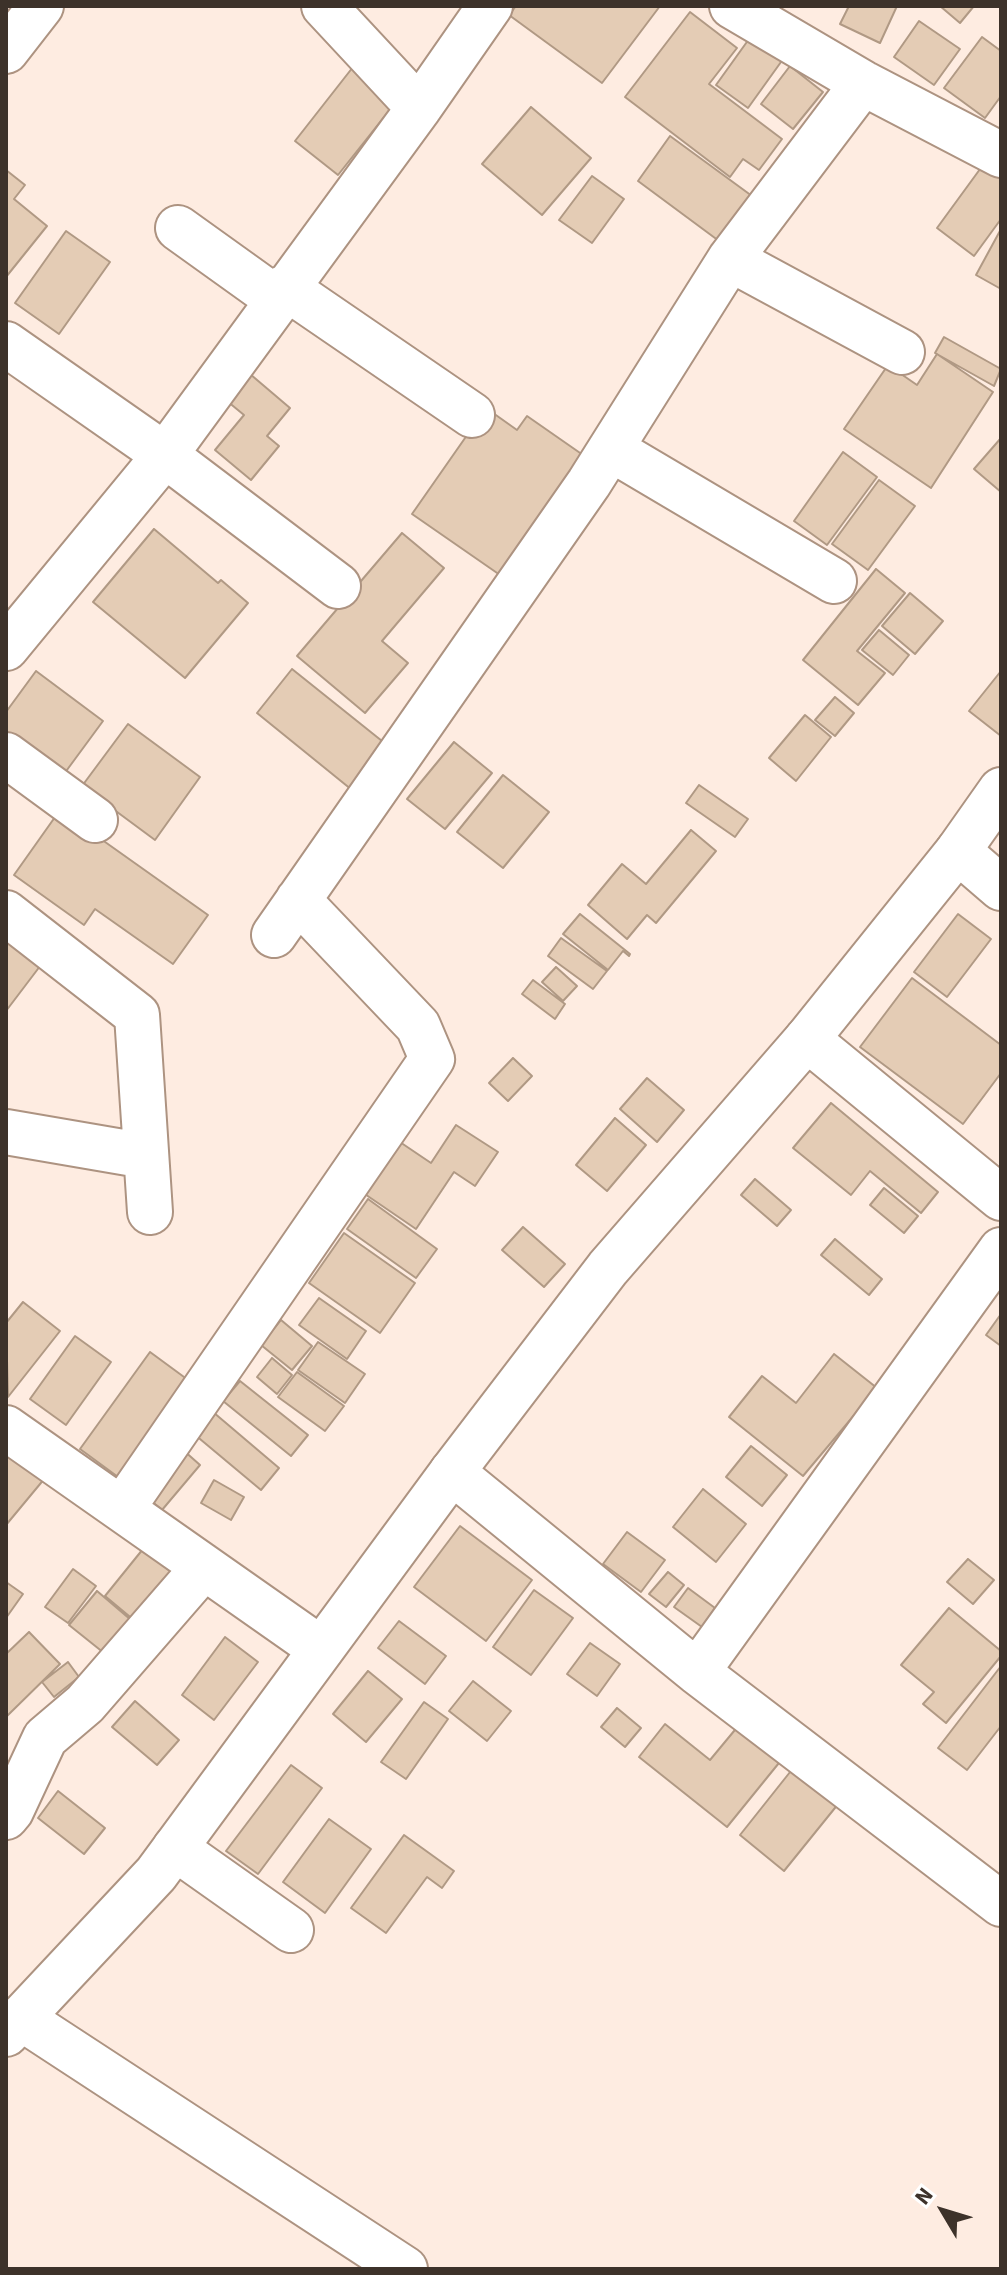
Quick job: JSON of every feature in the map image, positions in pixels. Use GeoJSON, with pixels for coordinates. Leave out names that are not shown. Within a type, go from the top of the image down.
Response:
{"type":"FeatureCollection","features":[{"type":"Feature","properties":{"kind":"street"},"geometry":{"type":"LineString","coordinates":[[324,6],[419,108]]}},
{"type":"Feature","properties":{"kind":"street"},"geometry":{"type":"LineString","coordinates":[[6,648],[165,455],[490,6]]}},
{"type":"Feature","properties":{"kind":"street"},"geometry":{"type":"LineString","coordinates":[[732,6],[863,83],[1001,155]]}},
{"type":"Feature","properties":{"kind":"street"},"geometry":{"type":"LineString","coordinates":[[122,1509],[432,1059],[418,1026],[286,917],[611,449],[730,259],[863,83]]}},
{"type":"Feature","properties":{"kind":"street"},"geometry":{"type":"LineString","coordinates":[[178,228],[472,415]]}},
{"type":"Feature","properties":{"kind":"street"},"geometry":{"type":"LineString","coordinates":[[730,259],[902,352]]}},
{"type":"Feature","properties":{"kind":"street"},"geometry":{"type":"LineString","coordinates":[[6,344],[165,455],[338,586]]}},
{"type":"Feature","properties":{"kind":"street"},"geometry":{"type":"LineString","coordinates":[[611,449],[834,581]]}},
{"type":"Feature","properties":{"kind":"street"},"geometry":{"type":"LineString","coordinates":[[6,755],[95,820]]}},
{"type":"Feature","properties":{"kind":"street"},"geometry":{"type":"LineString","coordinates":[[405,2269],[13,2026],[156,1874],[452,1472],[608,1268],[807,1039],[958,851],[1001,790]]}},
{"type":"Feature","properties":{"kind":"street"},"geometry":{"type":"LineString","coordinates":[[958,851],[1001,888]]}},
{"type":"Feature","properties":{"kind":"street"},"geometry":{"type":"LineString","coordinates":[[6,913],[137,1015],[150,1212]]}},
{"type":"Feature","properties":{"kind":"street"},"geometry":{"type":"LineString","coordinates":[[807,1039],[1001,1198]]}},
{"type":"Feature","properties":{"kind":"street"},"geometry":{"type":"LineString","coordinates":[[6,1132],[146,1156]]}},
{"type":"Feature","properties":{"kind":"street"},"geometry":{"type":"LineString","coordinates":[[697,1672],[1001,1250]]}},
{"type":"Feature","properties":{"kind":"street"},"geometry":{"type":"LineString","coordinates":[[6,1428],[321,1649]]}},
{"type":"Feature","properties":{"kind":"street"},"geometry":{"type":"LineString","coordinates":[[452,1472],[697,1672],[1001,1904]]}},
{"type":"Feature","properties":{"kind":"street"},"geometry":{"type":"LineString","coordinates":[[6,1817],[45,1738],[85,1704],[204,1567]]}},
{"type":"Feature","properties":{"kind":"street"},"geometry":{"type":"LineString","coordinates":[[175,1848],[291,1930]]}},
{"type":"Feature","properties":{"kind":"building"},"geometry":{"type":"Polygon","coordinates":[[[516,6],[660,6],[602,83],[509,15],[516,6]]]}},
{"type":"Feature","properties":{"kind":"building"},"geometry":{"type":"Polygon","coordinates":[[[849,6],[897,6],[880,43],[840,24],[849,6]]]}},
{"type":"Feature","properties":{"kind":"building"},"geometry":{"type":"Polygon","coordinates":[[[940,6],[974,6],[960,23],[940,6]]]}},
{"type":"Feature","properties":{"kind":"building"},"geometry":{"type":"Polygon","coordinates":[[[690,12],[737,48],[709,84],[782,139],[759,170],[743,159],[730,177],[625,97],[690,12]]]}},
{"type":"Feature","properties":{"kind":"building"},"geometry":{"type":"Polygon","coordinates":[[[919,21],[960,49],[934,85],[894,57],[919,21]]]}},
{"type":"Feature","properties":{"kind":"building"},"geometry":{"type":"Polygon","coordinates":[[[754,32],[786,55],[748,108],[716,85],[754,32]]]}},
{"type":"Feature","properties":{"kind":"building"},"geometry":{"type":"Polygon","coordinates":[[[982,37],[1001,51],[1001,96],[985,118],[944,88],[982,37]]]}},
{"type":"Feature","properties":{"kind":"building"},"geometry":{"type":"Polygon","coordinates":[[[790,66],[823,92],[793,129],[761,104],[790,66]]]}},
{"type":"Feature","properties":{"kind":"building"},"geometry":{"type":"Polygon","coordinates":[[[353,67],[396,102],[338,175],[295,141],[353,67]]]}},
{"type":"Feature","properties":{"kind":"building"},"geometry":{"type":"Polygon","coordinates":[[[531,107],[591,158],[542,215],[482,164],[531,107]]]}},
{"type":"Feature","properties":{"kind":"building"},"geometry":{"type":"Polygon","coordinates":[[[670,136],[752,196],[719,241],[638,181],[670,136]]]}},
{"type":"Feature","properties":{"kind":"building"},"geometry":{"type":"Polygon","coordinates":[[[983,165],[1001,178],[1001,219],[974,256],[937,228],[983,165]]]}},
{"type":"Feature","properties":{"kind":"building"},"geometry":{"type":"Polygon","coordinates":[[[6,170],[25,185],[14,199],[47,226],[6,277],[6,170]]]}},
{"type":"Feature","properties":{"kind":"building"},"geometry":{"type":"Polygon","coordinates":[[[592,176],[624,199],[592,243],[559,220],[592,176]]]}},
{"type":"Feature","properties":{"kind":"building"},"geometry":{"type":"Polygon","coordinates":[[[1001,229],[1001,289],[976,275],[1001,229]]]}},
{"type":"Feature","properties":{"kind":"building"},"geometry":{"type":"Polygon","coordinates":[[[66,231],[110,262],[59,334],[15,303],[66,231]]]}},
{"type":"Feature","properties":{"kind":"building"},"geometry":{"type":"Polygon","coordinates":[[[944,337],[1001,369],[994,386],[935,353],[944,337]]]}},
{"type":"Feature","properties":{"kind":"building"},"geometry":{"type":"Polygon","coordinates":[[[937,354],[993,392],[931,488],[844,429],[888,365],[917,385],[937,354]]]}},
{"type":"Feature","properties":{"kind":"building"},"geometry":{"type":"Polygon","coordinates":[[[250,374],[290,408],[267,436],[279,446],[251,480],[215,450],[244,415],[227,401],[250,374]]]}},
{"type":"Feature","properties":{"kind":"building"},"geometry":{"type":"Polygon","coordinates":[[[486,408],[517,430],[527,416],[583,455],[500,575],[412,514],[486,408]]]}},
{"type":"Feature","properties":{"kind":"building"},"geometry":{"type":"Polygon","coordinates":[[[1001,438],[1001,492],[974,469],[1001,438]]]}},
{"type":"Feature","properties":{"kind":"building"},"geometry":{"type":"Polygon","coordinates":[[[843,452],[877,477],[827,545],[794,521],[843,452]]]}},
{"type":"Feature","properties":{"kind":"building"},"geometry":{"type":"Polygon","coordinates":[[[879,480],[915,506],[868,570],[832,544],[879,480]]]}},
{"type":"Feature","properties":{"kind":"building"},"geometry":{"type":"Polygon","coordinates":[[[154,529],[218,583],[221,580],[248,603],[185,678],[93,602],[154,529]]]}},
{"type":"Feature","properties":{"kind":"building"},"geometry":{"type":"Polygon","coordinates":[[[402,533],[444,568],[382,641],[408,663],[365,713],[297,656],[402,533]]]}},
{"type":"Feature","properties":{"kind":"building"},"geometry":{"type":"Polygon","coordinates":[[[876,569],[905,593],[857,651],[885,673],[858,705],[803,660],[876,569]]]}},
{"type":"Feature","properties":{"kind":"building"},"geometry":{"type":"Polygon","coordinates":[[[910,593],[943,621],[915,654],[882,626],[910,593]]]}},
{"type":"Feature","properties":{"kind":"building"},"geometry":{"type":"Polygon","coordinates":[[[879,630],[909,655],[893,675],[862,650],[879,630]]]}},
{"type":"Feature","properties":{"kind":"building"},"geometry":{"type":"Polygon","coordinates":[[[292,669],[387,745],[352,790],[257,713],[292,669]]]}},
{"type":"Feature","properties":{"kind":"building"},"geometry":{"type":"Polygon","coordinates":[[[36,671],[103,721],[64,774],[6,731],[6,712],[36,671]]]}},
{"type":"Feature","properties":{"kind":"building"},"geometry":{"type":"Polygon","coordinates":[[[1001,671],[1001,736],[969,711],[1001,671]]]}},
{"type":"Feature","properties":{"kind":"building"},"geometry":{"type":"Polygon","coordinates":[[[835,697],[854,713],[835,736],[815,720],[835,697]]]}},
{"type":"Feature","properties":{"kind":"building"},"geometry":{"type":"Polygon","coordinates":[[[805,715],[831,737],[796,781],[769,758],[805,715]]]}},
{"type":"Feature","properties":{"kind":"building"},"geometry":{"type":"Polygon","coordinates":[[[128,724],[200,777],[155,840],[82,786],[128,724]]]}},
{"type":"Feature","properties":{"kind":"building"},"geometry":{"type":"Polygon","coordinates":[[[454,742],[492,773],[445,829],[407,799],[454,742]]]}},
{"type":"Feature","properties":{"kind":"building"},"geometry":{"type":"Polygon","coordinates":[[[503,775],[549,812],[503,868],[457,832],[503,775]]]}},
{"type":"Feature","properties":{"kind":"building"},"geometry":{"type":"Polygon","coordinates":[[[699,785],[748,819],[735,837],[686,803],[699,785]]]}},
{"type":"Feature","properties":{"kind":"building"},"geometry":{"type":"Polygon","coordinates":[[[60,810],[208,915],[173,964],[95,909],[84,925],[14,875],[60,810]]]}},
{"type":"Feature","properties":{"kind":"building"},"geometry":{"type":"Polygon","coordinates":[[[691,830],[716,851],[656,923],[647,915],[627,939],[588,905],[622,864],[646,884],[691,830]]]}},
{"type":"Feature","properties":{"kind":"building"},"geometry":{"type":"Polygon","coordinates":[[[580,914],[629,956],[623,951],[608,970],[563,934],[580,914]]]}},
{"type":"Feature","properties":{"kind":"building"},"geometry":{"type":"Polygon","coordinates":[[[958,914],[991,939],[947,997],[914,972],[958,914]]]}},
{"type":"Feature","properties":{"kind":"building"},"geometry":{"type":"Polygon","coordinates":[[[6,920],[50,953],[6,1011],[6,920]]]}},
{"type":"Feature","properties":{"kind":"building"},"geometry":{"type":"Polygon","coordinates":[[[561,938],[607,971],[593,989],[548,956],[561,938]]]}},
{"type":"Feature","properties":{"kind":"building"},"geometry":{"type":"Polygon","coordinates":[[[556,967],[577,986],[563,1001],[542,982],[556,967]]]}},
{"type":"Feature","properties":{"kind":"building"},"geometry":{"type":"Polygon","coordinates":[[[912,978],[1001,1045],[1001,1073],[963,1124],[860,1047],[912,978]]]}},
{"type":"Feature","properties":{"kind":"building"},"geometry":{"type":"Polygon","coordinates":[[[533,980],[565,1004],[555,1019],[522,994],[533,980]]]}},
{"type":"Feature","properties":{"kind":"building"},"geometry":{"type":"Polygon","coordinates":[[[513,1058],[532,1076],[508,1101],[489,1083],[513,1058]]]}},
{"type":"Feature","properties":{"kind":"building"},"geometry":{"type":"Polygon","coordinates":[[[647,1078],[684,1110],[657,1142],[620,1109],[647,1078]]]}},
{"type":"Feature","properties":{"kind":"building"},"geometry":{"type":"Polygon","coordinates":[[[831,1103],[938,1192],[921,1213],[870,1171],[851,1195],[793,1148],[831,1103]]]}},
{"type":"Feature","properties":{"kind":"building"},"geometry":{"type":"Polygon","coordinates":[[[615,1118],[646,1145],[607,1191],[576,1165],[615,1118]]]}},
{"type":"Feature","properties":{"kind":"building"},"geometry":{"type":"Polygon","coordinates":[[[456,1125],[498,1152],[475,1186],[454,1172],[416,1229],[356,1188],[391,1136],[431,1163],[456,1125]]]}},
{"type":"Feature","properties":{"kind":"building"},"geometry":{"type":"Polygon","coordinates":[[[755,1179],[791,1210],[777,1226],[741,1195],[755,1179]]]}},
{"type":"Feature","properties":{"kind":"building"},"geometry":{"type":"Polygon","coordinates":[[[884,1188],[918,1216],[904,1233],[870,1205],[884,1188]]]}},
{"type":"Feature","properties":{"kind":"building"},"geometry":{"type":"Polygon","coordinates":[[[368,1199],[437,1249],[416,1278],[347,1229],[368,1199]]]}},
{"type":"Feature","properties":{"kind":"building"},"geometry":{"type":"Polygon","coordinates":[[[523,1227],[565,1264],[544,1287],[502,1250],[523,1227]]]}},
{"type":"Feature","properties":{"kind":"building"},"geometry":{"type":"Polygon","coordinates":[[[344,1233],[415,1283],[380,1333],[309,1283],[344,1233]]]}},
{"type":"Feature","properties":{"kind":"building"},"geometry":{"type":"Polygon","coordinates":[[[835,1239],[882,1279],[869,1295],[821,1255],[835,1239]]]}},
{"type":"Feature","properties":{"kind":"building"},"geometry":{"type":"Polygon","coordinates":[[[319,1298],[366,1331],[347,1359],[299,1325],[319,1298]]]}},
{"type":"Feature","properties":{"kind":"building"},"geometry":{"type":"Polygon","coordinates":[[[23,1302],[60,1331],[8,1397],[6,1323],[23,1302]]]}},
{"type":"Feature","properties":{"kind":"building"},"geometry":{"type":"Polygon","coordinates":[[[1001,1314],[1001,1346],[986,1335],[1001,1314]]]}},
{"type":"Feature","properties":{"kind":"building"},"geometry":{"type":"Polygon","coordinates":[[[281,1320],[312,1346],[292,1370],[261,1345],[281,1320]]]}},
{"type":"Feature","properties":{"kind":"building"},"geometry":{"type":"Polygon","coordinates":[[[75,1336],[111,1362],[66,1425],[30,1399],[75,1336]]]}},
{"type":"Feature","properties":{"kind":"building"},"geometry":{"type":"Polygon","coordinates":[[[318,1342],[365,1374],[345,1403],[298,1370],[318,1342]]]}},
{"type":"Feature","properties":{"kind":"building"},"geometry":{"type":"Polygon","coordinates":[[[150,1352],[199,1388],[129,1485],[80,1449],[150,1352]]]}},
{"type":"Feature","properties":{"kind":"building"},"geometry":{"type":"Polygon","coordinates":[[[834,1354],[877,1388],[803,1476],[729,1417],[762,1376],[796,1403],[834,1354]]]}},
{"type":"Feature","properties":{"kind":"building"},"geometry":{"type":"Polygon","coordinates":[[[272,1358],[292,1375],[277,1394],[257,1377],[272,1358]]]}},
{"type":"Feature","properties":{"kind":"building"},"geometry":{"type":"Polygon","coordinates":[[[297,1372],[344,1406],[325,1431],[278,1397],[297,1372]]]}},
{"type":"Feature","properties":{"kind":"building"},"geometry":{"type":"Polygon","coordinates":[[[240,1381],[308,1435],[291,1456],[223,1401],[240,1381]]]}},
{"type":"Feature","properties":{"kind":"building"},"geometry":{"type":"Polygon","coordinates":[[[213,1412],[279,1468],[261,1490],[194,1434],[213,1412]]]}},
{"type":"Feature","properties":{"kind":"building"},"geometry":{"type":"Polygon","coordinates":[[[6,1437],[50,1472],[6,1525],[6,1437]]]}},
{"type":"Feature","properties":{"kind":"building"},"geometry":{"type":"Polygon","coordinates":[[[751,1446],[787,1475],[762,1506],[726,1477],[751,1446]]]}},
{"type":"Feature","properties":{"kind":"building"},"geometry":{"type":"Polygon","coordinates":[[[182,1449],[200,1465],[162,1510],[143,1494],[182,1449]]]}},
{"type":"Feature","properties":{"kind":"building"},"geometry":{"type":"Polygon","coordinates":[[[214,1480],[244,1497],[231,1520],[201,1503],[214,1480]]]}},
{"type":"Feature","properties":{"kind":"building"},"geometry":{"type":"Polygon","coordinates":[[[703,1489],[746,1524],[716,1562],[673,1527],[703,1489]]]}},
{"type":"Feature","properties":{"kind":"building"},"geometry":{"type":"Polygon","coordinates":[[[460,1526],[532,1580],[486,1641],[414,1587],[460,1526]]]}},
{"type":"Feature","properties":{"kind":"building"},"geometry":{"type":"Polygon","coordinates":[[[627,1532],[665,1560],[641,1592],[603,1564],[627,1532]]]}},
{"type":"Feature","properties":{"kind":"building"},"geometry":{"type":"Polygon","coordinates":[[[143,1549],[180,1579],[141,1626],[105,1596],[143,1549]]]}},
{"type":"Feature","properties":{"kind":"building"},"geometry":{"type":"Polygon","coordinates":[[[968,1559],[994,1580],[973,1604],[947,1582],[968,1559]]]}},
{"type":"Feature","properties":{"kind":"building"},"geometry":{"type":"Polygon","coordinates":[[[73,1569],[96,1586],[68,1623],[45,1607],[73,1569]]]}},
{"type":"Feature","properties":{"kind":"building"},"geometry":{"type":"Polygon","coordinates":[[[668,1572],[684,1585],[666,1607],[649,1594],[668,1572]]]}},
{"type":"Feature","properties":{"kind":"building"},"geometry":{"type":"Polygon","coordinates":[[[6,1582],[23,1594],[6,1618],[6,1582]]]}},
{"type":"Feature","properties":{"kind":"building"},"geometry":{"type":"Polygon","coordinates":[[[688,1588],[715,1608],[702,1627],[674,1607],[688,1588]]]}},
{"type":"Feature","properties":{"kind":"building"},"geometry":{"type":"Polygon","coordinates":[[[534,1590],[573,1618],[531,1675],[493,1647],[534,1590]]]}},
{"type":"Feature","properties":{"kind":"building"},"geometry":{"type":"Polygon","coordinates":[[[97,1591],[131,1620],[104,1653],[69,1625],[97,1591]]]}},
{"type":"Feature","properties":{"kind":"building"},"geometry":{"type":"Polygon","coordinates":[[[949,1608],[1001,1651],[1001,1656],[946,1723],[923,1704],[934,1692],[901,1665],[949,1608]]]}},
{"type":"Feature","properties":{"kind":"building"},"geometry":{"type":"Polygon","coordinates":[[[399,1621],[446,1656],[425,1684],[378,1648],[399,1621]]]}},
{"type":"Feature","properties":{"kind":"building"},"geometry":{"type":"Polygon","coordinates":[[[29,1632],[60,1664],[6,1717],[6,1654],[29,1632]]]}},
{"type":"Feature","properties":{"kind":"building"},"geometry":{"type":"Polygon","coordinates":[[[225,1637],[258,1662],[214,1720],[182,1695],[225,1637]]]}},
{"type":"Feature","properties":{"kind":"building"},"geometry":{"type":"Polygon","coordinates":[[[590,1643],[620,1664],[597,1696],[567,1674],[590,1643]]]}},
{"type":"Feature","properties":{"kind":"building"},"geometry":{"type":"Polygon","coordinates":[[[68,1662],[79,1677],[54,1697],[42,1682],[68,1662]]]}},
{"type":"Feature","properties":{"kind":"building"},"geometry":{"type":"Polygon","coordinates":[[[1001,1666],[1001,1726],[967,1770],[938,1748],[1001,1666]]]}},
{"type":"Feature","properties":{"kind":"building"},"geometry":{"type":"Polygon","coordinates":[[[368,1671],[402,1699],[366,1742],[333,1714],[368,1671]]]}},
{"type":"Feature","properties":{"kind":"building"},"geometry":{"type":"Polygon","coordinates":[[[473,1681],[511,1711],[487,1741],[449,1711],[473,1681]]]}},
{"type":"Feature","properties":{"kind":"building"},"geometry":{"type":"Polygon","coordinates":[[[135,1701],[179,1740],[157,1765],[112,1727],[135,1701]]]}},
{"type":"Feature","properties":{"kind":"building"},"geometry":{"type":"Polygon","coordinates":[[[424,1702],[448,1719],[406,1779],[381,1762],[424,1702]]]}},
{"type":"Feature","properties":{"kind":"building"},"geometry":{"type":"Polygon","coordinates":[[[617,1708],[641,1728],[625,1747],[601,1727],[617,1708]]]}},
{"type":"Feature","properties":{"kind":"building"},"geometry":{"type":"Polygon","coordinates":[[[744,1719],[787,1753],[727,1827],[639,1757],[665,1724],[710,1760],[744,1719]]]}},
{"type":"Feature","properties":{"kind":"building"},"geometry":{"type":"Polygon","coordinates":[[[798,1762],[843,1798],[784,1871],[740,1835],[798,1762]]]}},
{"type":"Feature","properties":{"kind":"building"},"geometry":{"type":"Polygon","coordinates":[[[291,1765],[322,1788],[258,1874],[226,1851],[291,1765]]]}},
{"type":"Feature","properties":{"kind":"building"},"geometry":{"type":"Polygon","coordinates":[[[58,1791],[105,1828],[84,1854],[38,1818],[58,1791]]]}},
{"type":"Feature","properties":{"kind":"building"},"geometry":{"type":"Polygon","coordinates":[[[329,1819],[371,1849],[325,1913],[283,1882],[329,1819]]]}},
{"type":"Feature","properties":{"kind":"building"},"geometry":{"type":"Polygon","coordinates":[[[404,1835],[454,1871],[442,1888],[427,1877],[386,1933],[351,1908],[404,1835]]]}}]}
